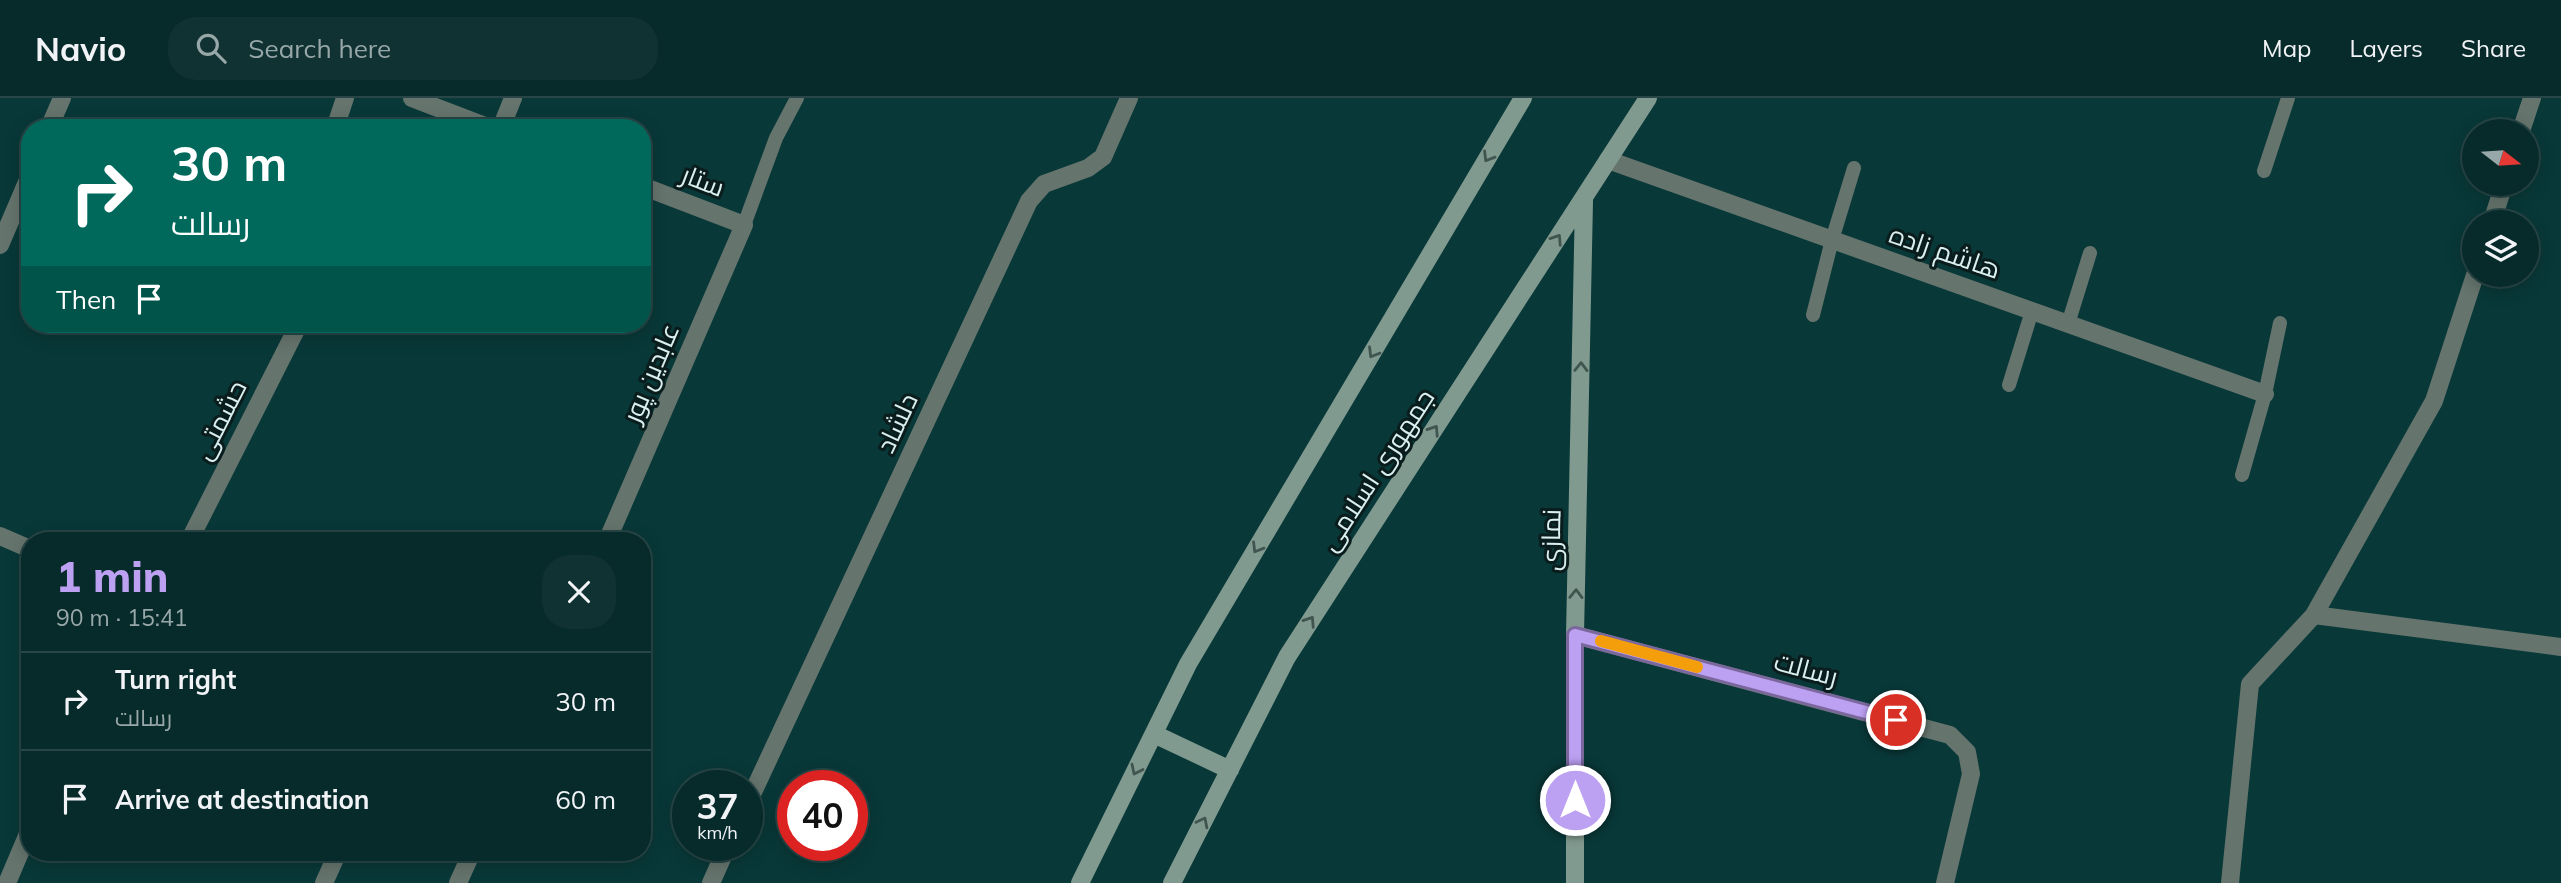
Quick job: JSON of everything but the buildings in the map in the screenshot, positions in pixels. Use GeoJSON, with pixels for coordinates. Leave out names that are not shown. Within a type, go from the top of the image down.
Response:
{"type":"FeatureCollection","features":[{"type":"Feature","properties":{"kind":"main road"},"geometry":{"type":"LineString","coordinates":[[1080,883],[1188,664],[1523,98]]}},
{"type":"Feature","properties":{"kind":"main road","name":"جمهوری اسلامی"},"geometry":{"type":"LineString","coordinates":[[1172,883],[1287,657],[1647,98]]}},
{"type":"Feature","properties":{"kind":"main road","name":"نمازی"},"geometry":{"type":"LineString","coordinates":[[1575,883],[1575,635],[1584,198]]}},
{"type":"Feature","properties":{"kind":"main road"},"geometry":{"type":"LineString","coordinates":[[1154,734],[1230,770]]}},
{"type":"Feature","properties":{"kind":"street"},"geometry":{"type":"LineString","coordinates":[[54,119],[62,98]]}},
{"type":"Feature","properties":{"kind":"street"},"geometry":{"type":"LineString","coordinates":[[338,119],[345,98]]}},
{"type":"Feature","properties":{"kind":"street"},"geometry":{"type":"LineString","coordinates":[[412,98],[467,119]]}},
{"type":"Feature","properties":{"kind":"street"},"geometry":{"type":"LineString","coordinates":[[505,119],[513,98]]}},
{"type":"Feature","properties":{"kind":"street","name":"دلشاد"},"geometry":{"type":"LineString","coordinates":[[763,771],[1029,201],[1044,184],[1088,168],[1103,156],[1129,98]]}},
{"type":"Feature","properties":{"kind":"street"},"geometry":{"type":"LineString","coordinates":[[2525,119],[2532,98]]}},
{"type":"Feature","properties":{"kind":"street","name":"هاشم زاده"},"geometry":{"type":"LineString","coordinates":[[1608,160],[2265,394]]}},
{"type":"Feature","properties":{"kind":"street","name":"ستار"},"geometry":{"type":"LineString","coordinates":[[651,189],[744,225]]}},
{"type":"Feature","properties":{"kind":"street"},"geometry":{"type":"LineString","coordinates":[[0,245],[21,196]]}},
{"type":"Feature","properties":{"kind":"street","name":"عابدین پور"},"geometry":{"type":"LineString","coordinates":[[611,532],[744,225]]}},
{"type":"Feature","properties":{"kind":"street"},"geometry":{"type":"LineString","coordinates":[[2230,883],[2249,684],[2314,615],[2434,401],[2471,287]]}},
{"type":"Feature","properties":{"kind":"street","name":"حشمتی"},"geometry":{"type":"LineString","coordinates":[[194,532],[294,333]]}},
{"type":"Feature","properties":{"kind":"street"},"geometry":{"type":"LineString","coordinates":[[0,536],[21,545]]}},
{"type":"Feature","properties":{"kind":"street"},"geometry":{"type":"LineString","coordinates":[[2314,615],[2561,647]]}},
{"type":"Feature","properties":{"kind":"street","name":"رسالت"},"geometry":{"type":"LineString","coordinates":[[1575,635],[1950,735],[1968,752],[1971,774],[1945,883]]}},
{"type":"Feature","properties":{"kind":"street"},"geometry":{"type":"LineString","coordinates":[[7,883],[21,850]]}},
{"type":"Feature","properties":{"kind":"street"},"geometry":{"type":"LineString","coordinates":[[324,883],[334,861]]}},
{"type":"Feature","properties":{"kind":"street"},"geometry":{"type":"LineString","coordinates":[[458,883],[468,861]]}},
{"type":"Feature","properties":{"kind":"street"},"geometry":{"type":"LineString","coordinates":[[711,883],[721,861]]}},
{"type":"Feature","properties":{"kind":"lane"},"geometry":{"type":"LineString","coordinates":[[744,225],[776,138],[797,98]]}},
{"type":"Feature","properties":{"kind":"lane"},"geometry":{"type":"LineString","coordinates":[[2264,172],[2288,98]]}},
{"type":"Feature","properties":{"kind":"lane"},"geometry":{"type":"LineString","coordinates":[[1812,315],[1854,169]]}},
{"type":"Feature","properties":{"kind":"lane"},"geometry":{"type":"LineString","coordinates":[[2068,324],[2090,253]]}},
{"type":"Feature","properties":{"kind":"lane"},"geometry":{"type":"LineString","coordinates":[[2009,385],[2032,311]]}},
{"type":"Feature","properties":{"kind":"lane"},"geometry":{"type":"LineString","coordinates":[[2242,475],[2265,394],[2280,323]]}},
{"type":"Feature","properties":{"kind":"slow traffic"},"geometry":{"type":"LineString","coordinates":[[1601,641],[1697,667]]}},
{"type":"Feature","properties":{"kind":"route"},"geometry":{"type":"LineString","coordinates":[[1575,800],[1575,635],[1896,720]]}}]}
